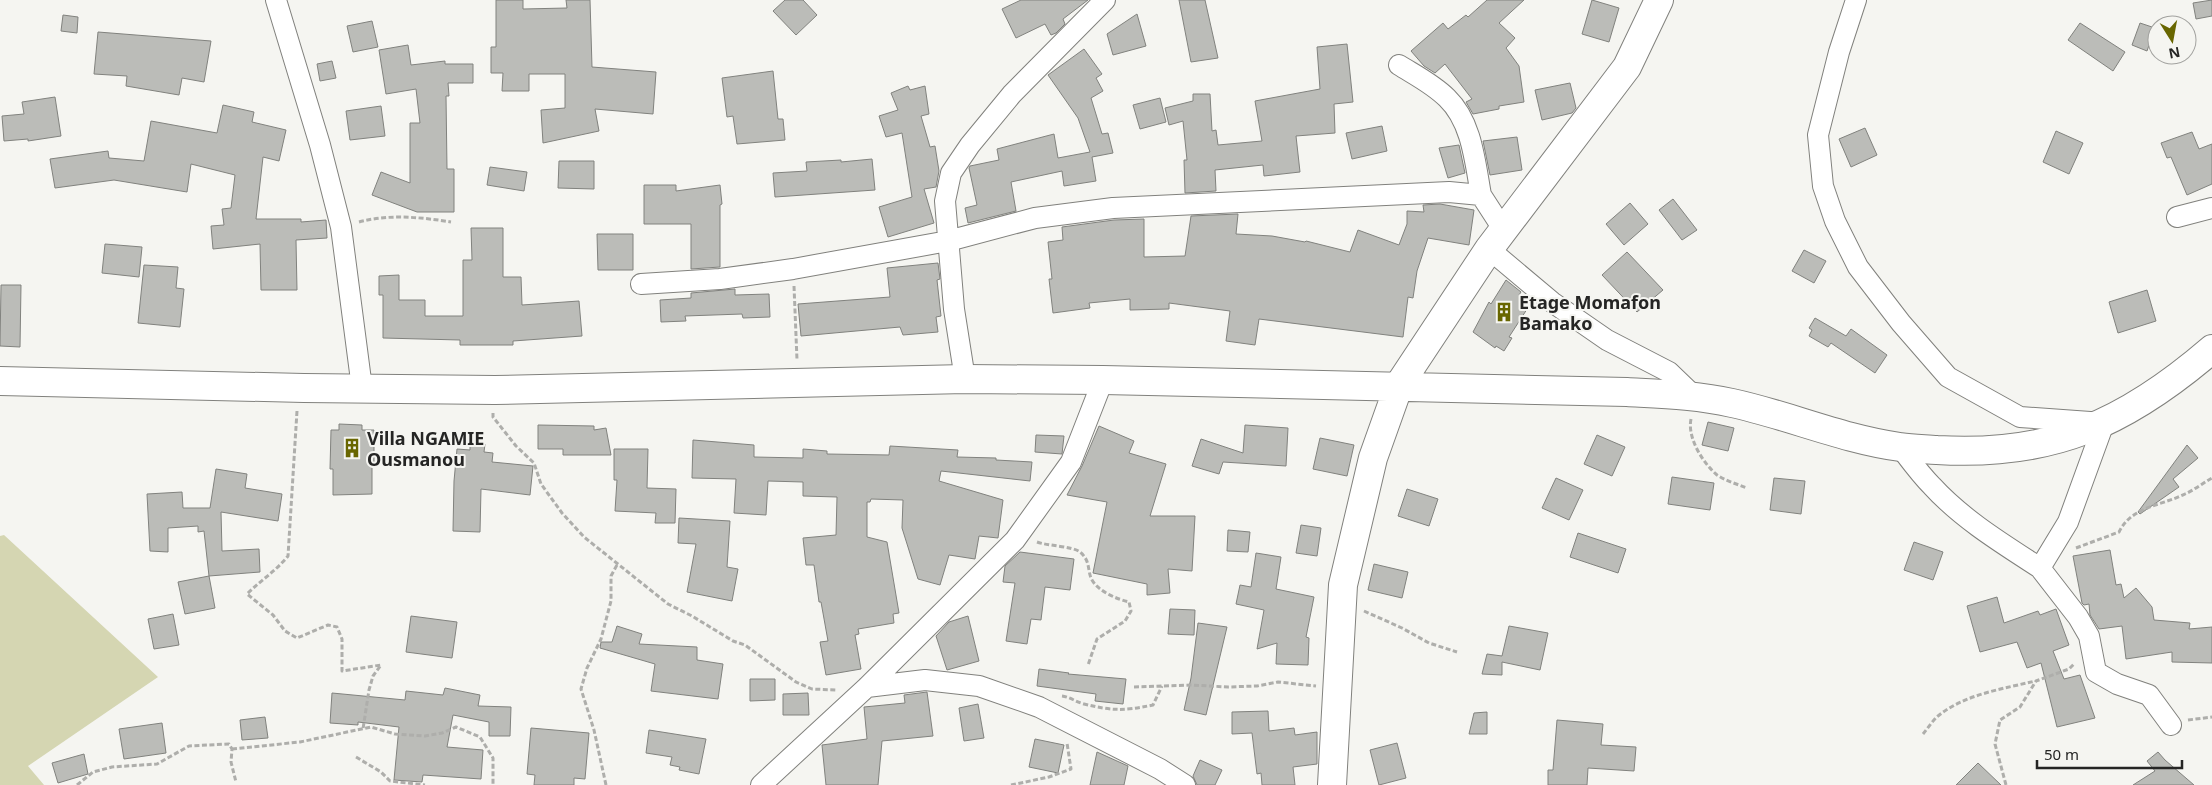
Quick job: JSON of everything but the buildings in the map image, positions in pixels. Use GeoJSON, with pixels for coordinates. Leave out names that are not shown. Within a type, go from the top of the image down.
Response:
{"type":"FeatureCollection","features":[{"type":"Feature","properties":{"kind":"main road"},"geometry":{"type":"LineString","coordinates":[[1332,785],[1341,602],[1346,570],[1374,458],[1399,385],[1496,239],[1627,67],[1659,0]]}},
{"type":"Feature","properties":{"kind":"main road"},"geometry":{"type":"LineString","coordinates":[[0,381],[495,390],[965,379],[1399,385],[1627,392],[1695,397],[1731,403],[1849,436],[1900,447],[1956,451],[1996,450],[2041,445],[2069,437],[2104,423],[2143,401],[2186,371],[2212,349]]}},
{"type":"Feature","properties":{"kind":"street"},"geometry":{"type":"LineString","coordinates":[[965,379],[954,309],[945,201],[951,173],[970,145],[1012,94],[1105,0]]}},
{"type":"Feature","properties":{"kind":"street"},"geometry":{"type":"LineString","coordinates":[[1856,0],[1839,52],[1818,134],[1823,186],[1835,221],[1858,267],[1901,322],[1948,377],[2020,417],[2104,423],[2068,522],[2040,568]]}},
{"type":"Feature","properties":{"kind":"street"},"geometry":{"type":"LineString","coordinates":[[279,4],[320,145],[341,227],[362,388]]}},
{"type":"Feature","properties":{"kind":"street"},"geometry":{"type":"LineString","coordinates":[[1399,64],[1443,94],[1464,122],[1472,148],[1481,195],[1496,239],[1552,302],[1607,340],[1669,372],[1695,397]]}},
{"type":"Feature","properties":{"kind":"street"},"geometry":{"type":"LineString","coordinates":[[641,284],[720,279],[793,269],[948,241],[1035,218],[1113,208],[1449,192],[1481,195]]}},
{"type":"Feature","properties":{"kind":"street"},"geometry":{"type":"LineString","coordinates":[[2177,217],[2212,208]]}},
{"type":"Feature","properties":{"kind":"street"},"geometry":{"type":"LineString","coordinates":[[761,785],[867,687],[1015,540],[1071,462],[1103,380]]}},
{"type":"Feature","properties":{"kind":"street"},"geometry":{"type":"LineString","coordinates":[[1900,447],[1932,487],[1951,504],[1979,527],[2040,568],[2078,617],[2089,636],[2096,672],[2117,684],[2149,695],[2171,725]]}},
{"type":"Feature","properties":{"kind":"street"},"geometry":{"type":"LineString","coordinates":[[867,687],[925,680],[979,686],[1061,718],[1160,769],[1185,785]]}},
{"type":"Feature","properties":{"kind":"path"},"geometry":{"type":"LineString","coordinates":[[341,227],[390,217],[422,217],[451,222]]}},
{"type":"Feature","properties":{"kind":"path"},"geometry":{"type":"LineString","coordinates":[[793,269],[798,383]]}},
{"type":"Feature","properties":{"kind":"path"},"geometry":{"type":"LineString","coordinates":[[304,388],[297,413],[288,556],[278,569],[260,580],[247,594],[273,615],[284,632],[297,638],[328,625],[337,627],[342,639],[342,671],[381,664],[373,676],[369,690],[364,728]]}},
{"type":"Feature","properties":{"kind":"path"},"geometry":{"type":"LineString","coordinates":[[495,390],[493,417],[516,446],[534,463],[542,484],[562,513],[584,537],[668,604],[692,616],[732,641],[745,645],[796,682],[812,689],[840,690],[867,687]]}},
{"type":"Feature","properties":{"kind":"path"},"geometry":{"type":"LineString","coordinates":[[1695,397],[1689,429],[1695,445],[1717,474],[1730,482],[1747,488]]}},
{"type":"Feature","properties":{"kind":"path"},"geometry":{"type":"LineString","coordinates":[[2068,522],[2073,548],[2119,532],[2125,520],[2143,509],[2158,506],[2186,494],[2212,478]]}},
{"type":"Feature","properties":{"kind":"path"},"geometry":{"type":"LineString","coordinates":[[1015,540],[1031,540],[1079,552],[1090,566],[1091,579],[1097,586],[1120,600],[1129,602],[1131,611],[1125,621],[1097,639],[1088,665]]}},
{"type":"Feature","properties":{"kind":"path"},"geometry":{"type":"LineString","coordinates":[[606,785],[594,730],[581,690],[587,668],[601,639],[612,601],[611,576],[618,563]]}},
{"type":"Feature","properties":{"kind":"path"},"geometry":{"type":"LineString","coordinates":[[1341,602],[1402,628],[1429,643],[1456,652]]}},
{"type":"Feature","properties":{"kind":"path"},"geometry":{"type":"LineString","coordinates":[[1924,734],[1937,716],[1958,703],[2036,681],[2069,669],[2085,654],[2089,636]]}},
{"type":"Feature","properties":{"kind":"path"},"geometry":{"type":"LineString","coordinates":[[2006,785],[1995,744],[2000,720],[2020,707],[2036,681]]}},
{"type":"Feature","properties":{"kind":"path"},"geometry":{"type":"LineString","coordinates":[[1134,687],[1191,685],[1257,686],[1278,682],[1337,687]]}},
{"type":"Feature","properties":{"kind":"path"},"geometry":{"type":"LineString","coordinates":[[1021,701],[1054,695],[1069,697],[1081,703],[1124,711],[1153,705],[1162,686]]}},
{"type":"Feature","properties":{"kind":"path"},"geometry":{"type":"LineString","coordinates":[[1010,785],[1049,777],[1071,769],[1066,732],[1061,718]]}},
{"type":"Feature","properties":{"kind":"path"},"geometry":{"type":"LineString","coordinates":[[232,748],[330,738],[371,727],[395,734],[425,736],[442,733],[456,727],[480,737],[492,758],[493,785]]}},
{"type":"Feature","properties":{"kind":"path"},"geometry":{"type":"LineString","coordinates":[[77,785],[93,772],[112,767],[157,764],[189,746],[229,744],[232,748],[231,762],[236,782]]}},
{"type":"Feature","properties":{"kind":"path"},"geometry":{"type":"LineString","coordinates":[[356,757],[381,772],[390,781],[426,785]]}},
{"type":"Feature","properties":{"kind":"green space"},"geometry":{"type":"Polygon","coordinates":[[[4,535],[158,677],[28,766],[44,785],[0,785],[0,536],[4,535]]]}},
{"type":"Feature","properties":{"kind":"place","name":"Etage Momafon Bamako"},"geometry":{"type":"Point","coordinates":[1504,312]}},
{"type":"Feature","properties":{"kind":"place","name":"Villa NGAMIE Ousmanou"},"geometry":{"type":"Point","coordinates":[352,448]}}]}
